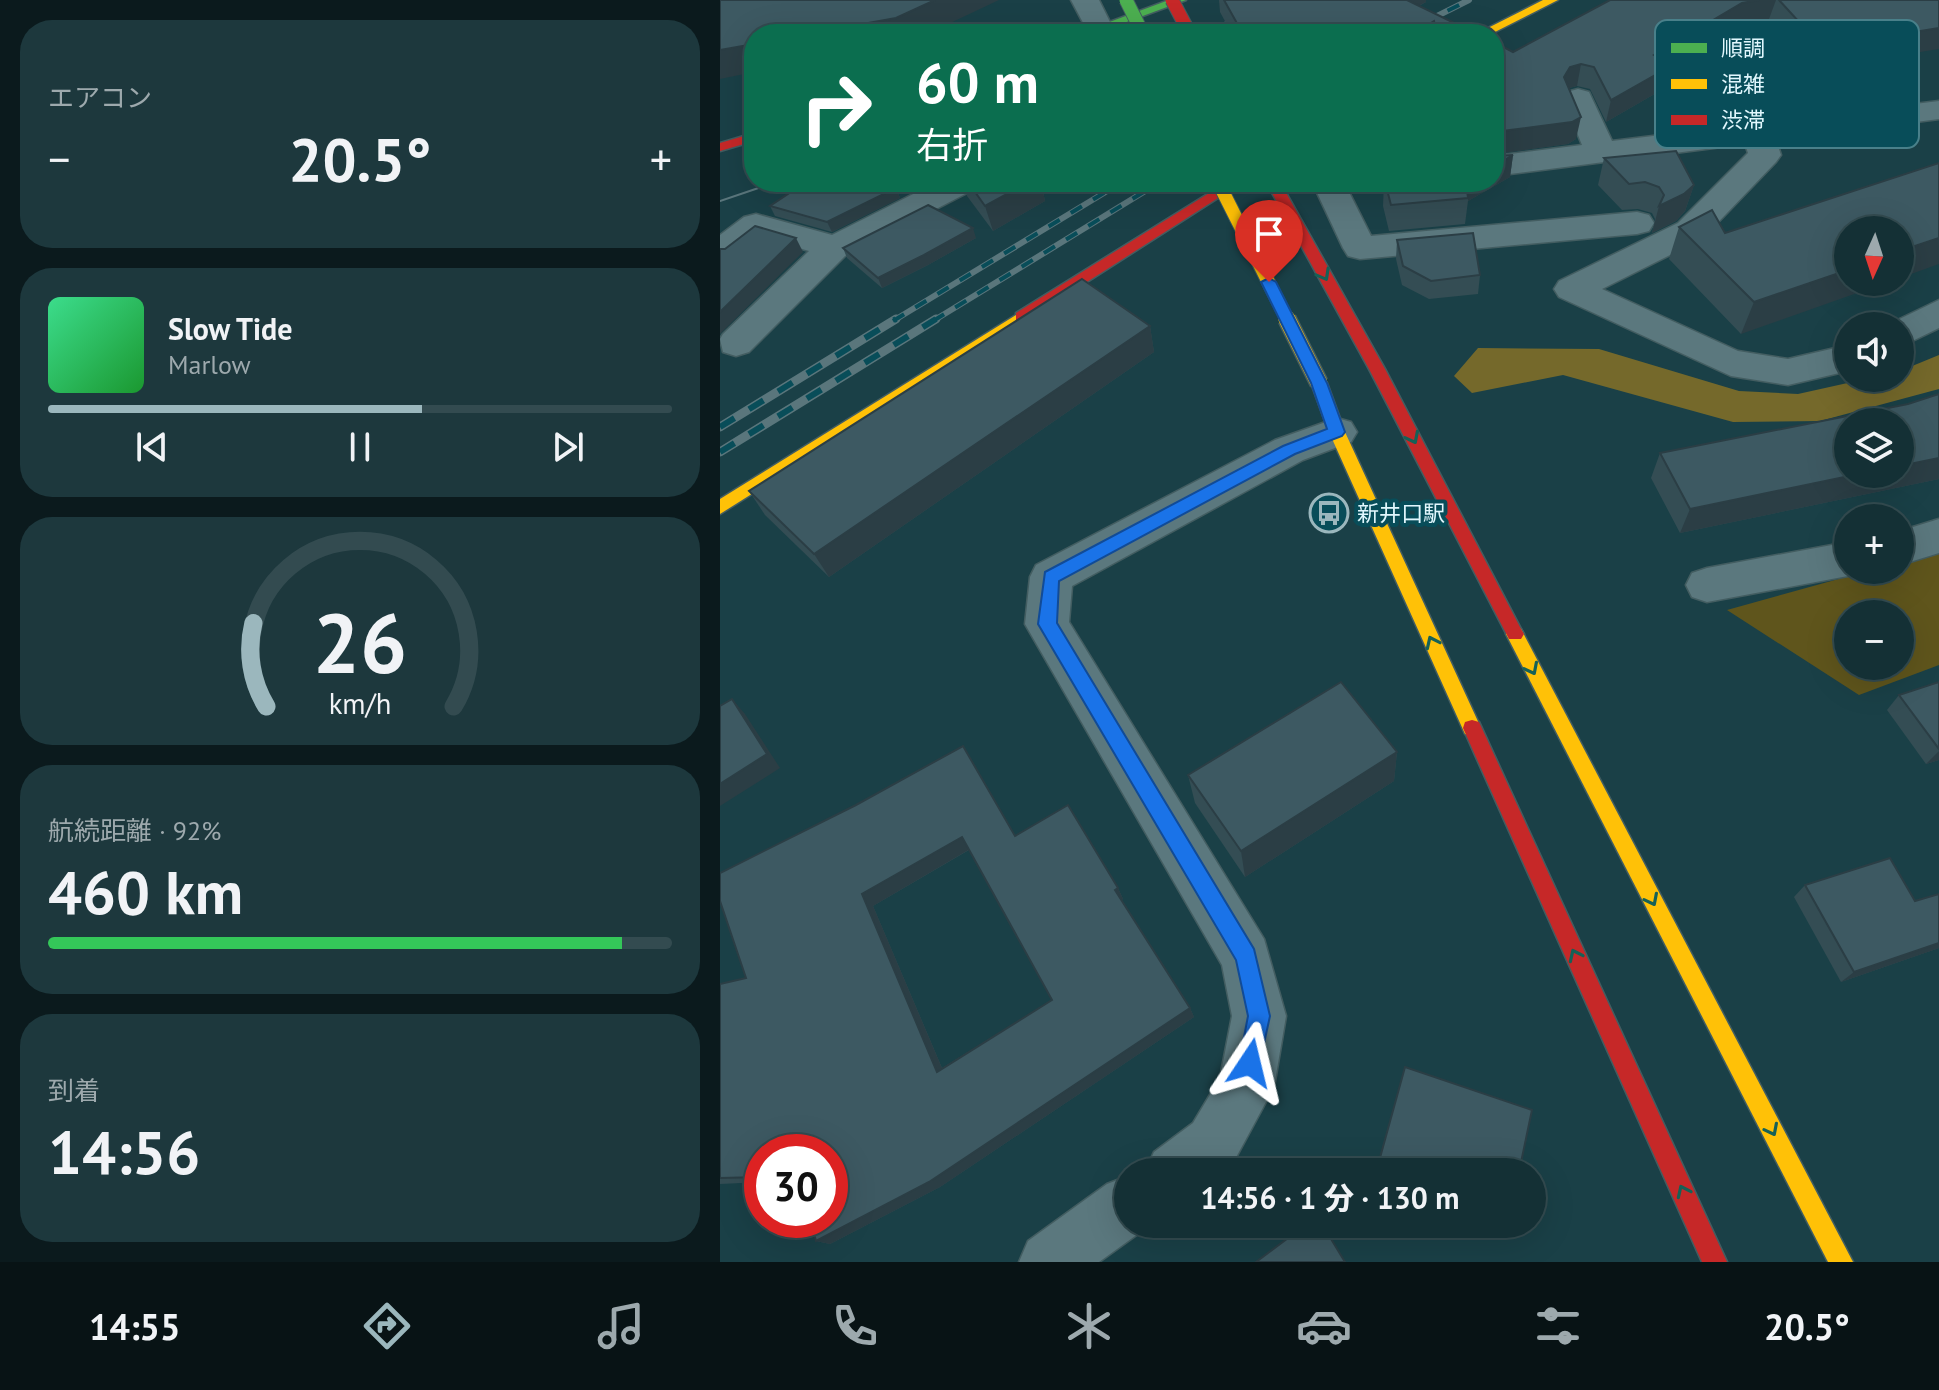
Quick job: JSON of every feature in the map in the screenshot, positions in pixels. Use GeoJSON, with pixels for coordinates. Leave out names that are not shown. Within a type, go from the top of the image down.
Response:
{"type":"FeatureCollection","features":[{"type":"Feature","properties":{"kind":"main road"},"geometry":{"type":"LineString","coordinates":[[1126,0],[1138,24]]}},
{"type":"Feature","properties":{"kind":"main road"},"geometry":{"type":"LineString","coordinates":[[1172,0],[1185,24]]}},
{"type":"Feature","properties":{"kind":"main road"},"geometry":{"type":"LineString","coordinates":[[1111,24],[1180,0]]}},
{"type":"Feature","properties":{"kind":"main road"},"geometry":{"type":"LineString","coordinates":[[1503,24],[1552,0]]}},
{"type":"Feature","properties":{"kind":"main road"},"geometry":{"type":"LineString","coordinates":[[720,147],[744,140]]}},
{"type":"Feature","properties":{"kind":"main road"},"geometry":{"type":"LineString","coordinates":[[720,507],[1220,192]]}},
{"type":"Feature","properties":{"kind":"main road"},"geometry":{"type":"LineString","coordinates":[[1223,192],[1319,383],[1337,432],[1715,1262]]}},
{"type":"Feature","properties":{"kind":"main road"},"geometry":{"type":"LineString","coordinates":[[1279,192],[1377,369],[1841,1262]]}},
{"type":"Feature","properties":{"kind":"street"},"geometry":{"type":"LineString","coordinates":[[1085,0],[1090,24]]}},
{"type":"Feature","properties":{"kind":"street"},"geometry":{"type":"LineString","coordinates":[[1578,98],[1602,154]]}},
{"type":"Feature","properties":{"kind":"street"},"geometry":{"type":"LineString","coordinates":[[1919,113],[1939,110]]}},
{"type":"Feature","properties":{"kind":"street"},"geometry":{"type":"LineString","coordinates":[[1504,165],[1655,147]]}},
{"type":"Feature","properties":{"kind":"street"},"geometry":{"type":"LineString","coordinates":[[1763,148],[1765,155],[1690,231],[1572,289],[1731,363],[1788,372],[1834,361]]}},
{"type":"Feature","properties":{"kind":"street"},"geometry":{"type":"LineString","coordinates":[[736,343],[833,248],[943,192]]}},
{"type":"Feature","properties":{"kind":"street"},"geometry":{"type":"LineString","coordinates":[[1333,192],[1360,248],[1637,223]]}},
{"type":"Feature","properties":{"kind":"street"},"geometry":{"type":"LineString","coordinates":[[720,252],[756,225],[801,235],[833,248]]}},
{"type":"Feature","properties":{"kind":"street"},"geometry":{"type":"LineString","coordinates":[[1914,326],[1939,312]]}},
{"type":"Feature","properties":{"kind":"street"},"geometry":{"type":"LineString","coordinates":[[1193,1158],[1213,1143],[1246,1087],[1259,1016],[1246,957],[1047,624],[1051,577],[1289,450],[1337,432]]}},
{"type":"Feature","properties":{"kind":"street"},"geometry":{"type":"LineString","coordinates":[[1914,544],[1939,536]]}},
{"type":"Feature","properties":{"kind":"street"},"geometry":{"type":"LineString","coordinates":[[1707,585],[1834,562]]}},
{"type":"Feature","properties":{"kind":"street"},"geometry":{"type":"LineString","coordinates":[[1049,1262],[1114,1215]]}},
{"type":"Feature","properties":{"kind":"shaded area"},"geometry":{"type":"Polygon","coordinates":[[[1478,348],[1599,349],[1739,391],[1798,394],[1834,386],[1834,392],[1914,392],[1914,365],[1939,355],[1939,389],[1868,408],[1834,408],[1834,417],[1820,421],[1733,422],[1563,375],[1472,393],[1454,376],[1478,348]]]}},
{"type":"Feature","properties":{"kind":"shaded area"},"geometry":{"type":"Polygon","coordinates":[[[1939,551],[1939,665],[1914,674],[1914,600],[1834,600],[1834,679],[1727,610],[1834,580],[1834,584],[1914,584],[1914,558],[1939,551]]]}},
{"type":"Feature","properties":{"kind":"shaded area"},"geometry":{"type":"Polygon","coordinates":[[[1836,680],[1899,680],[1859,695],[1836,680]]]}},
{"type":"Feature","properties":{"kind":"building"},"geometry":{"type":"Polygon","coordinates":[[[720,0],[935,0],[896,18],[863,24],[744,24],[744,46],[720,50],[720,0]]]}},
{"type":"Feature","properties":{"kind":"building"},"geometry":{"type":"Polygon","coordinates":[[[1224,0],[1407,0],[1456,24],[1435,24],[1434,21],[1429,24],[1237,24],[1224,0]]]}},
{"type":"Feature","properties":{"kind":"building"},"geometry":{"type":"Polygon","coordinates":[[[1610,0],[1759,0],[1742,3],[1713,20],[1655,20],[1655,75],[1611,100],[1594,67],[1581,64],[1570,67],[1564,77],[1581,117],[1572,122],[1504,131],[1504,47],[1513,52],[1610,0]]]}},
{"type":"Feature","properties":{"kind":"building"},"geometry":{"type":"Polygon","coordinates":[[[1779,0],[1939,0],[1939,28],[1919,31],[1919,20],[1797,20],[1779,0]]]}},
{"type":"Feature","properties":{"kind":"building"},"geometry":{"type":"Polygon","coordinates":[[[1676,151],[1694,185],[1684,194],[1659,206],[1664,195],[1659,187],[1645,182],[1629,184],[1604,158],[1676,151]]]}},
{"type":"Feature","properties":{"kind":"building"},"geometry":{"type":"Polygon","coordinates":[[[1939,163],[1939,238],[1914,246],[1914,216],[1834,216],[1834,275],[1754,302],[1679,227],[1712,210],[1725,233],[1939,163]]]}},
{"type":"Feature","properties":{"kind":"building"},"geometry":{"type":"Polygon","coordinates":[[[791,192],[888,192],[827,222],[770,206],[791,192]]]}},
{"type":"Feature","properties":{"kind":"building"},"geometry":{"type":"Polygon","coordinates":[[[975,192],[1011,192],[985,206],[975,192]]]}},
{"type":"Feature","properties":{"kind":"building"},"geometry":{"type":"Polygon","coordinates":[[[1388,192],[1467,192],[1468,198],[1391,205],[1388,192]]]}},
{"type":"Feature","properties":{"kind":"building"},"geometry":{"type":"Polygon","coordinates":[[[928,205],[973,228],[878,278],[843,248],[928,205]]]}},
{"type":"Feature","properties":{"kind":"building"},"geometry":{"type":"Polygon","coordinates":[[[755,226],[796,238],[720,312],[720,249],[725,249],[755,226]]]}},
{"type":"Feature","properties":{"kind":"building"},"geometry":{"type":"Polygon","coordinates":[[[1473,233],[1480,275],[1431,281],[1403,266],[1397,240],[1473,233]]]}},
{"type":"Feature","properties":{"kind":"building"},"geometry":{"type":"Polygon","coordinates":[[[1082,279],[1150,326],[814,554],[749,491],[1082,279]]]}},
{"type":"Feature","properties":{"kind":"building"},"geometry":{"type":"Polygon","coordinates":[[[1939,394],[1939,458],[1914,463],[1914,408],[1888,408],[1939,394]]]}},
{"type":"Feature","properties":{"kind":"building"},"geometry":{"type":"Polygon","coordinates":[[[1834,419],[1834,479],[1690,509],[1660,453],[1834,419]]]}},
{"type":"Feature","properties":{"kind":"building"},"geometry":{"type":"Polygon","coordinates":[[[1341,682],[1397,752],[1241,851],[1188,775],[1341,682]]]}},
{"type":"Feature","properties":{"kind":"building"},"geometry":{"type":"Polygon","coordinates":[[[1939,682],[1939,749],[1899,695],[1939,682]]]}},
{"type":"Feature","properties":{"kind":"building"},"geometry":{"type":"Polygon","coordinates":[[[732,699],[767,754],[720,784],[720,706],[732,699]]]}},
{"type":"Feature","properties":{"kind":"building"},"geometry":{"type":"Polygon","coordinates":[[[963,746],[1015,836],[1068,805],[1118,888],[1115,890],[1190,1008],[929,1182],[848,1224],[848,1134],[744,1134],[744,1177],[720,1178],[720,984],[746,978],[720,901],[720,873],[856,805],[963,746]],[[962,837],[862,894],[937,1072],[1052,1000],[962,837]]]}},
{"type":"Feature","properties":{"kind":"building"},"geometry":{"type":"Polygon","coordinates":[[[1890,858],[1915,901],[1939,894],[1939,943],[1854,972],[1805,885],[1890,858]]]}},
{"type":"Feature","properties":{"kind":"building"},"geometry":{"type":"Polygon","coordinates":[[[1405,1067],[1532,1110],[1522,1158],[1380,1158],[1405,1067]]]}},
{"type":"Feature","properties":{"kind":"building"},"geometry":{"type":"Polygon","coordinates":[[[1288,1238],[1330,1238],[1345,1262],[1256,1262],[1288,1238]]]}},
{"type":"Feature","properties":{"kind":"tram line"},"geometry":{"type":"LineString","coordinates":[[1221,24],[1293,0]]}},
{"type":"Feature","properties":{"kind":"tram line"},"geometry":{"type":"LineString","coordinates":[[720,201],[747,192]]}},
{"type":"Feature","properties":{"kind":"railway"},"geometry":{"type":"LineString","coordinates":[[1421,24],[1469,0]]}},
{"type":"Feature","properties":{"kind":"railway"},"geometry":{"type":"LineString","coordinates":[[893,321],[1106,192]]}},
{"type":"Feature","properties":{"kind":"railway"},"geometry":{"type":"LineString","coordinates":[[933,321],[1144,192]]}},
{"type":"Feature","properties":{"kind":"railway"},"geometry":{"type":"LineString","coordinates":[[720,427],[896,319]]}},
{"type":"Feature","properties":{"kind":"railway"},"geometry":{"type":"LineString","coordinates":[[720,452],[936,319]]}},
{"type":"Feature","properties":{"kind":"traffic: fast"},"geometry":{"type":"LineString","coordinates":[[1126,0],[1138,24]]}},
{"type":"Feature","properties":{"kind":"traffic: fast"},"geometry":{"type":"LineString","coordinates":[[1112,24],[1180,0]]}},
{"type":"Feature","properties":{"kind":"traffic: slow"},"geometry":{"type":"LineString","coordinates":[[1503,24],[1552,0]]}},
{"type":"Feature","properties":{"kind":"traffic: slow"},"geometry":{"type":"LineString","coordinates":[[1223,192],[1319,383]]}},
{"type":"Feature","properties":{"kind":"traffic: slow"},"geometry":{"type":"LineString","coordinates":[[720,507],[1021,317]]}},
{"type":"Feature","properties":{"kind":"traffic: slow"},"geometry":{"type":"LineString","coordinates":[[1319,383],[1337,432],[1472,728]]}},
{"type":"Feature","properties":{"kind":"traffic: slow"},"geometry":{"type":"LineString","coordinates":[[1515,634],[1841,1262]]}},
{"type":"Feature","properties":{"kind":"traffic: jam"},"geometry":{"type":"LineString","coordinates":[[1172,0],[1185,24]]}},
{"type":"Feature","properties":{"kind":"traffic: jam"},"geometry":{"type":"LineString","coordinates":[[720,147],[744,140]]}},
{"type":"Feature","properties":{"kind":"traffic: jam"},"geometry":{"type":"LineString","coordinates":[[1021,317],[1220,192]]}},
{"type":"Feature","properties":{"kind":"traffic: jam"},"geometry":{"type":"LineString","coordinates":[[1279,192],[1377,369],[1515,634]]}},
{"type":"Feature","properties":{"kind":"traffic: jam"},"geometry":{"type":"LineString","coordinates":[[1472,728],[1715,1262]]}},
{"type":"Feature","properties":{"kind":"place","name":"新井口駅"},"geometry":{"type":"Point","coordinates":[1329,513]}},
{"type":"Feature","properties":{"kind":"route"},"geometry":{"type":"LineString","coordinates":[[1250,1063],[1259,1016],[1246,957],[1047,624],[1051,577],[1289,450],[1337,432],[1319,383],[1269,282]]}}]}
